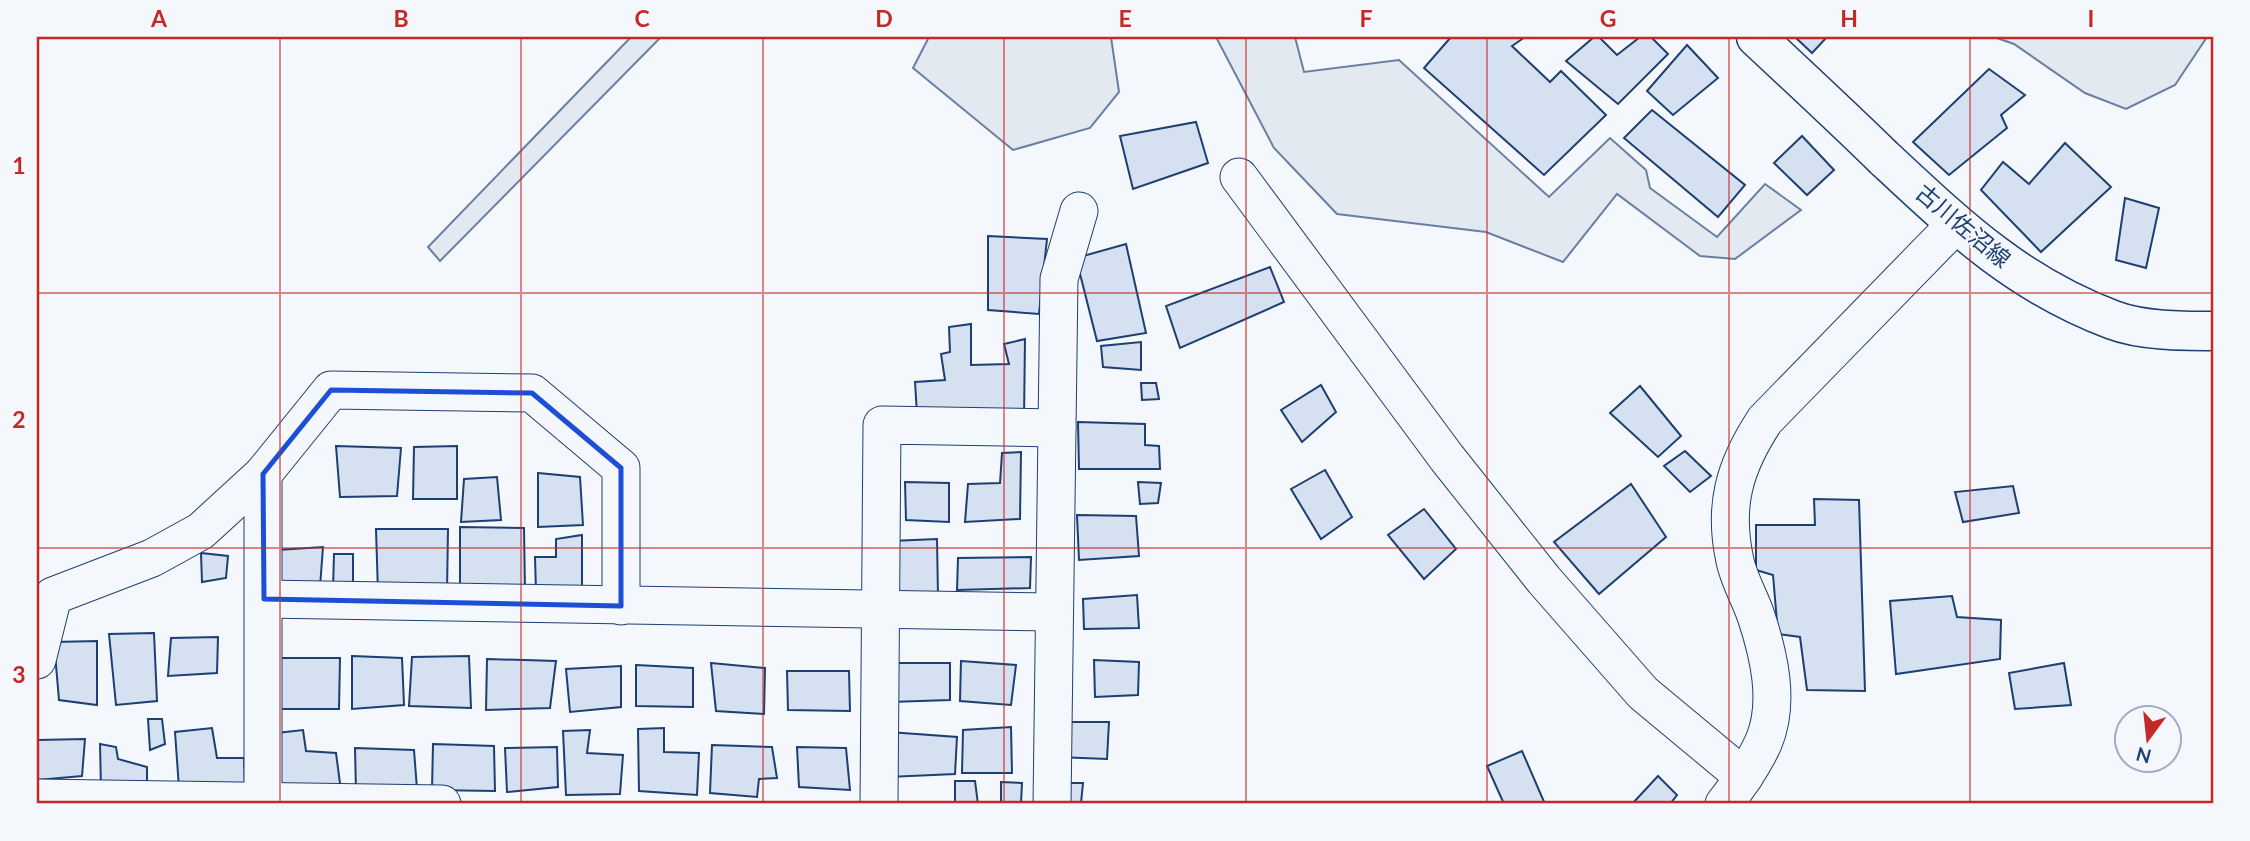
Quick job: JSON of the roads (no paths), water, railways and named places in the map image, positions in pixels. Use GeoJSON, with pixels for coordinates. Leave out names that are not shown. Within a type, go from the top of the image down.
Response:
{"type":"FeatureCollection","features":[{"type":"Feature","properties":{"kind":"main road","name":"古川佐沼線"},"geometry":{"type":"LineString","coordinates":[[1756,37],[1955,225],[1997,259],[2056,295],[2116,321],[2177,331],[2213,331]]}},
{"type":"Feature","properties":{"kind":"street"},"geometry":{"type":"LineString","coordinates":[[1239,177],[1447,458],[1544,580],[1643,693],[1734,790],[1764,740],[1772,701],[1769,662],[1756,616],[1735,563],[1730,526],[1734,484],[1746,450],[1765,421],[1955,225]]}},
{"type":"Feature","properties":{"kind":"street"},"geometry":{"type":"LineString","coordinates":[[1052,804],[1059,279],[1079,211]]}},
{"type":"Feature","properties":{"kind":"street"},"geometry":{"type":"LineString","coordinates":[[37,660],[54,596],[152,558],[201,531],[263,474],[331,390],[532,393],[621,468],[621,606]]}},
{"type":"Feature","properties":{"kind":"street"},"geometry":{"type":"LineString","coordinates":[[879,804],[882,425],[1056,428]]}},
{"type":"Feature","properties":{"kind":"street"},"geometry":{"type":"LineString","coordinates":[[263,474],[263,803]]}},
{"type":"Feature","properties":{"kind":"street"},"geometry":{"type":"LineString","coordinates":[[264,600],[1053,612]]}},
{"type":"Feature","properties":{"kind":"street"},"geometry":{"type":"LineString","coordinates":[[37,798],[442,804]]}}]}
